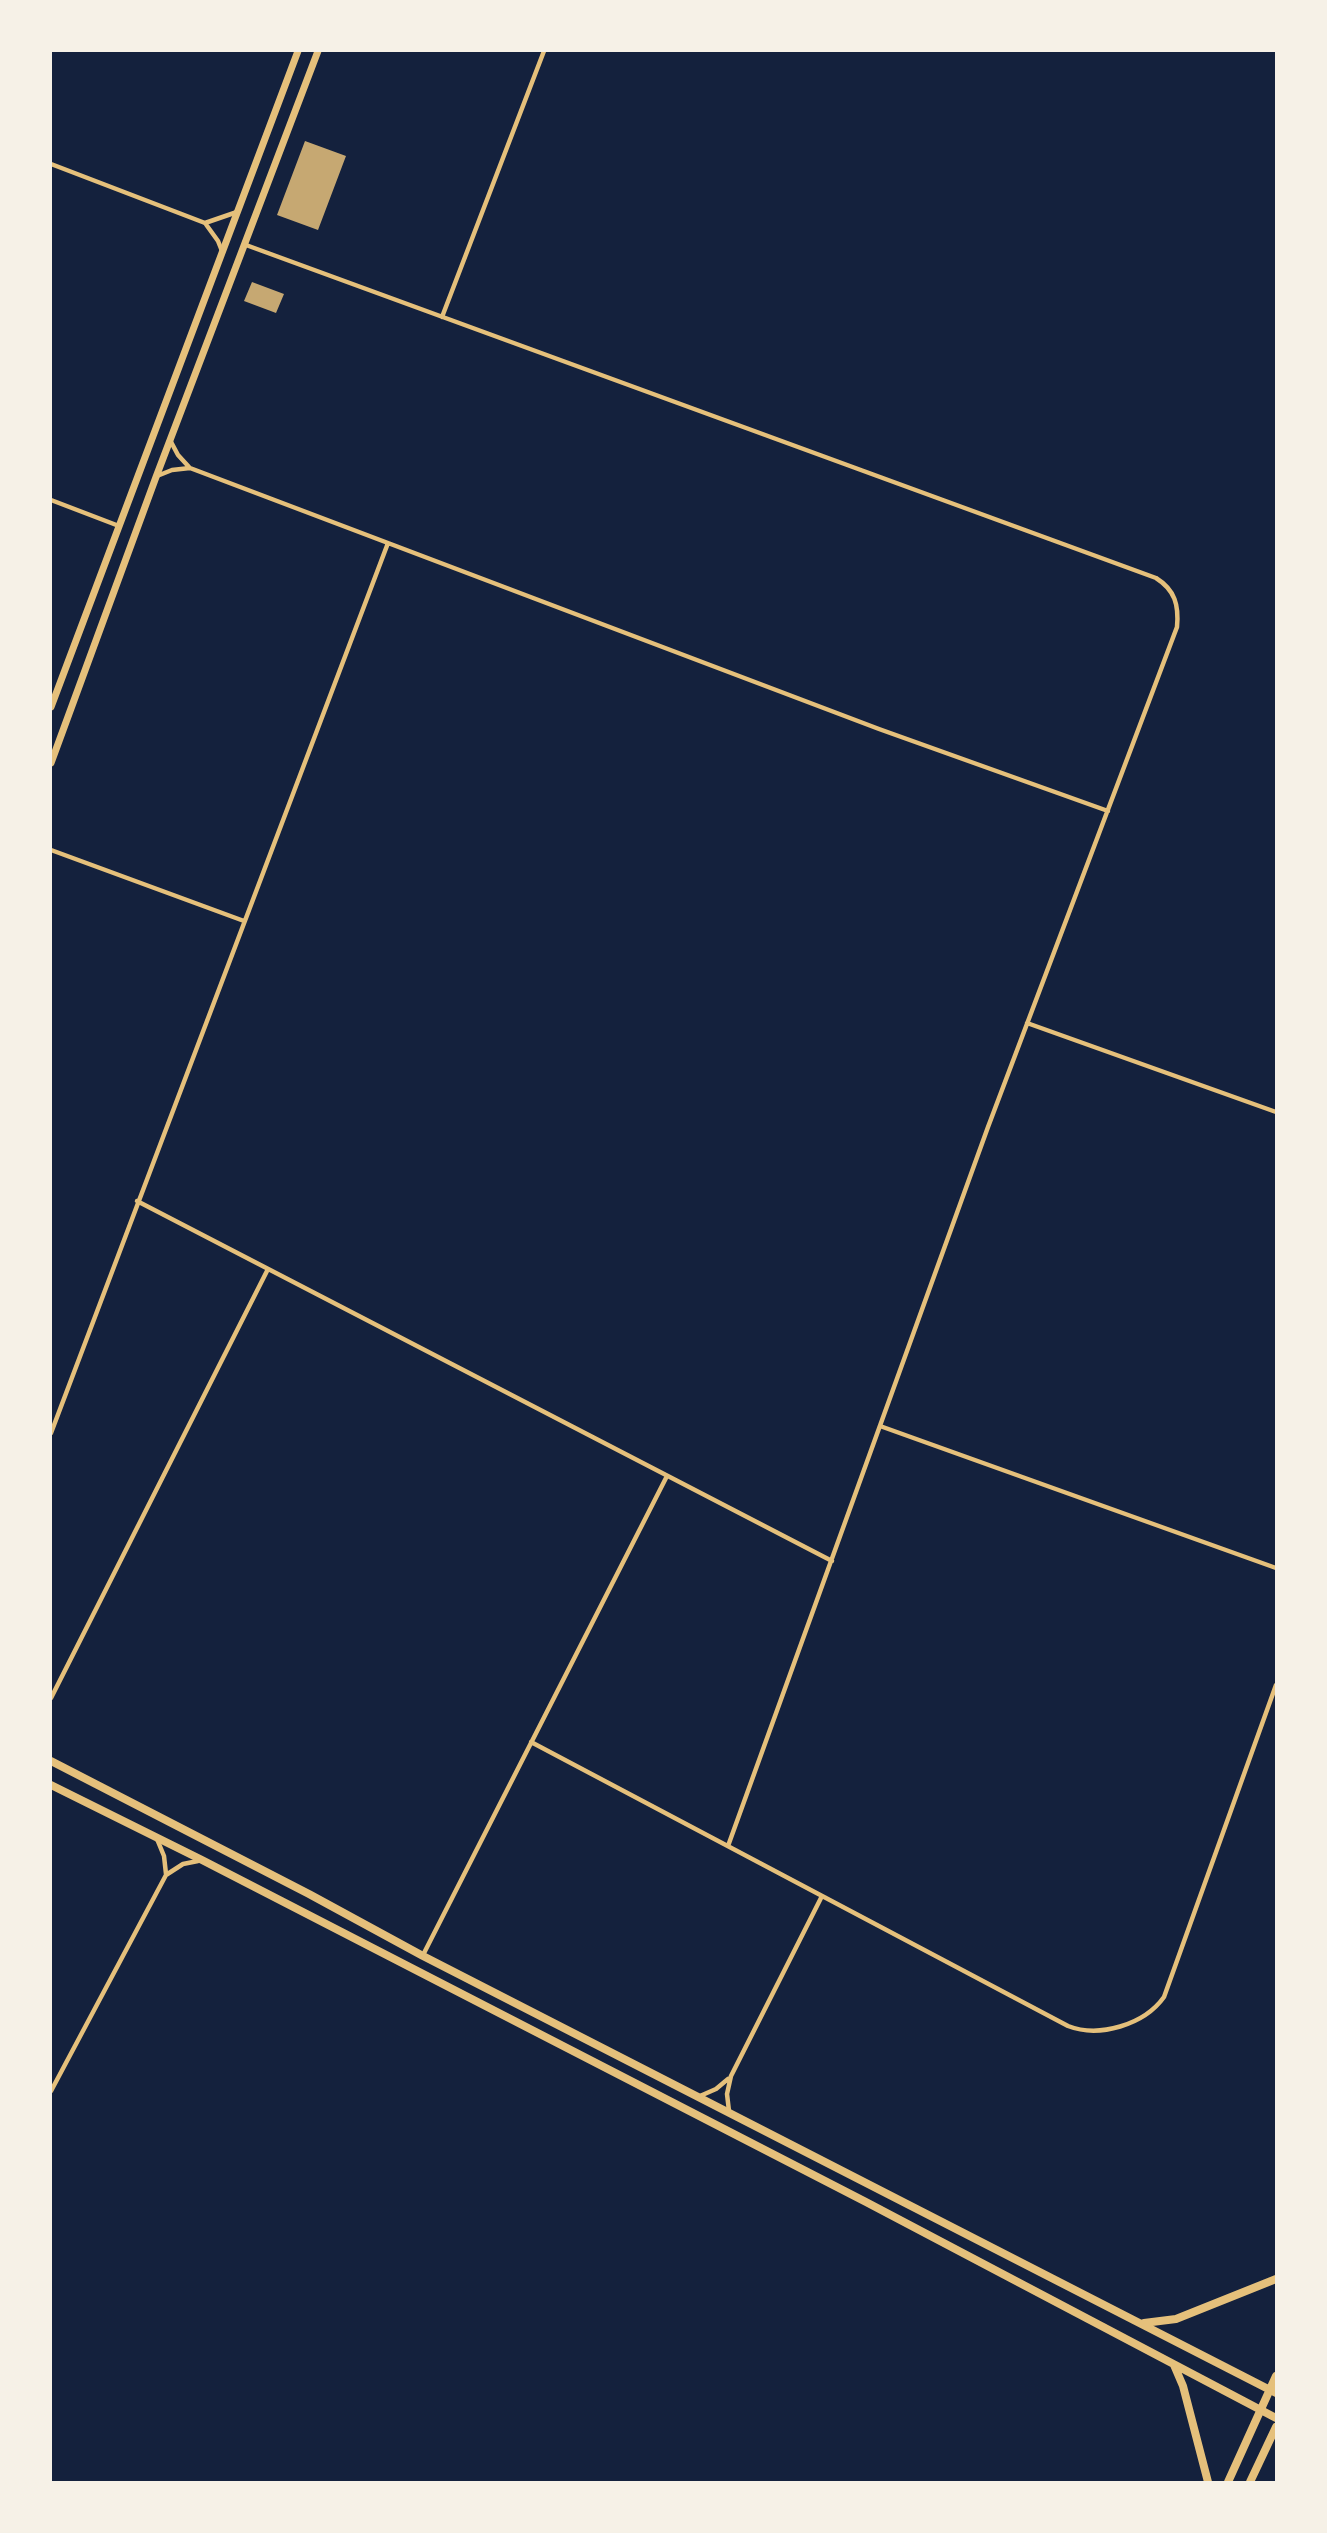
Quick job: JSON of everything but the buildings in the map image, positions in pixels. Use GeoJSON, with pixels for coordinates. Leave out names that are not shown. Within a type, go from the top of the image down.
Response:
{"type":"FeatureCollection","features":[{"type":"Feature","properties":{"kind":"main road"},"geometry":{"type":"LineString","coordinates":[[51,707],[298,51]]}},
{"type":"Feature","properties":{"kind":"main road"},"geometry":{"type":"LineString","coordinates":[[51,763],[156,477],[318,51]]}},
{"type":"Feature","properties":{"kind":"main road"},"geometry":{"type":"LineString","coordinates":[[51,1761],[423,1956],[1273,2392]]}},
{"type":"Feature","properties":{"kind":"main road"},"geometry":{"type":"LineString","coordinates":[[51,1785],[866,2202],[1276,2418]]}},
{"type":"Feature","properties":{"kind":"main road"},"geometry":{"type":"LineString","coordinates":[[1143,2323],[1176,2319],[1276,2278]]}},
{"type":"Feature","properties":{"kind":"main road"},"geometry":{"type":"LineString","coordinates":[[1174,2365],[1208,2482]]}},
{"type":"Feature","properties":{"kind":"main road"},"geometry":{"type":"LineString","coordinates":[[1228,2482],[1273,2392],[1276,2376]]}},
{"type":"Feature","properties":{"kind":"main road"},"geometry":{"type":"LineString","coordinates":[[1250,2482],[1276,2427]]}},
{"type":"Feature","properties":{"kind":"street"},"geometry":{"type":"LineString","coordinates":[[442,317],[544,51]]}},
{"type":"Feature","properties":{"kind":"street"},"geometry":{"type":"LineString","coordinates":[[51,164],[205,223],[222,251]]}},
{"type":"Feature","properties":{"kind":"street"},"geometry":{"type":"LineString","coordinates":[[205,223],[237,212]]}},
{"type":"Feature","properties":{"kind":"street"},"geometry":{"type":"LineString","coordinates":[[246,245],[1163,583],[1170,589],[1177,604],[1177,627],[1027,1023],[728,1846]]}},
{"type":"Feature","properties":{"kind":"street"},"geometry":{"type":"LineString","coordinates":[[170,440],[178,455],[190,468],[840,714],[1108,811]]}},
{"type":"Feature","properties":{"kind":"street"},"geometry":{"type":"LineString","coordinates":[[156,477],[172,470],[190,468]]}},
{"type":"Feature","properties":{"kind":"street"},"geometry":{"type":"LineString","coordinates":[[51,500],[119,526]]}},
{"type":"Feature","properties":{"kind":"street"},"geometry":{"type":"LineString","coordinates":[[51,1433],[388,542]]}},
{"type":"Feature","properties":{"kind":"street"},"geometry":{"type":"LineString","coordinates":[[51,850],[244,921]]}},
{"type":"Feature","properties":{"kind":"street"},"geometry":{"type":"LineString","coordinates":[[1027,1023],[1276,1112]]}},
{"type":"Feature","properties":{"kind":"street"},"geometry":{"type":"LineString","coordinates":[[137,1201],[832,1561]]}},
{"type":"Feature","properties":{"kind":"street"},"geometry":{"type":"LineString","coordinates":[[51,1698],[268,1269]]}},
{"type":"Feature","properties":{"kind":"street"},"geometry":{"type":"LineString","coordinates":[[880,1426],[1276,1568]]}},
{"type":"Feature","properties":{"kind":"street"},"geometry":{"type":"LineString","coordinates":[[423,1956],[667,1476]]}},
{"type":"Feature","properties":{"kind":"street"},"geometry":{"type":"LineString","coordinates":[[531,1742],[1068,2026],[1095,2032],[1114,2029],[1148,2013],[1164,1997],[1276,1685]]}},
{"type":"Feature","properties":{"kind":"street"},"geometry":{"type":"LineString","coordinates":[[156,1838],[166,1875]]}},
{"type":"Feature","properties":{"kind":"street"},"geometry":{"type":"LineString","coordinates":[[51,2091],[166,1875],[183,1864],[202,1860]]}},
{"type":"Feature","properties":{"kind":"street"},"geometry":{"type":"LineString","coordinates":[[730,2113],[727,2094],[731,2076],[822,1896]]}},
{"type":"Feature","properties":{"kind":"street"},"geometry":{"type":"LineString","coordinates":[[697,2096],[716,2089],[731,2076]]}}]}
